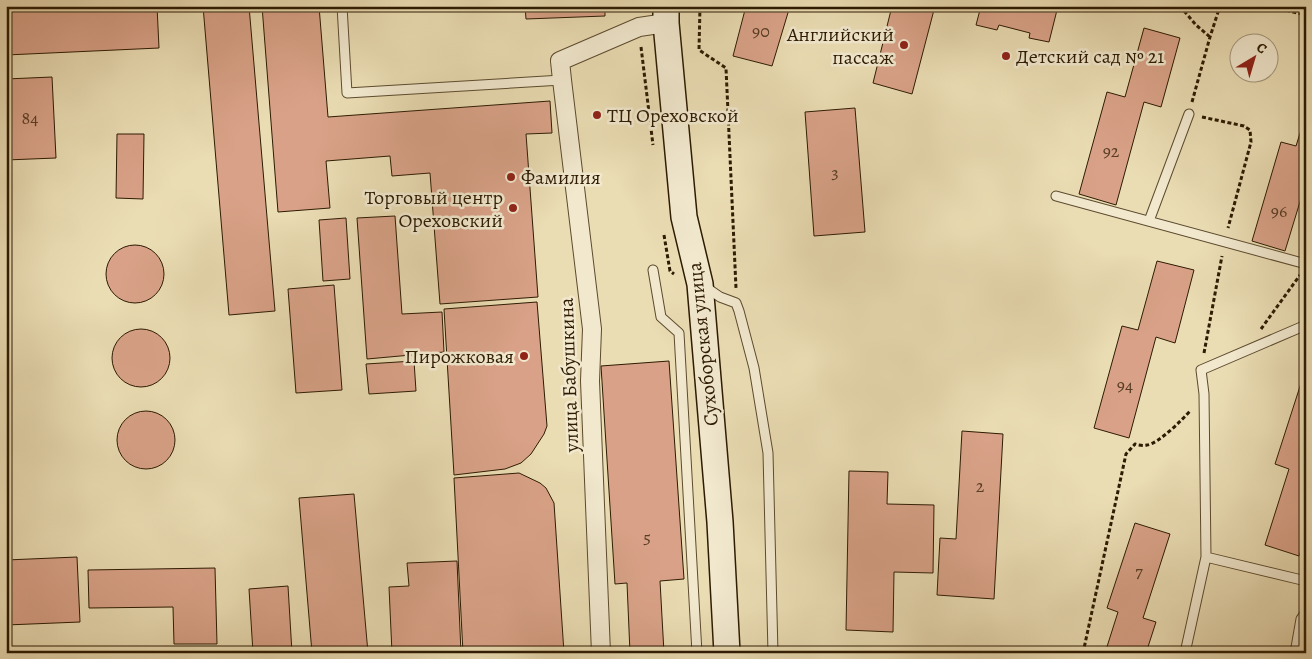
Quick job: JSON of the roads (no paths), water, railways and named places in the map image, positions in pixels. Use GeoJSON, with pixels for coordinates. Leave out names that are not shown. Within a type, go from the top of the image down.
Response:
{"type":"FeatureCollection","features":[{"type":"Feature","properties":{"kind":"main road","name":"Сухоборская улица"},"geometry":{"type":"LineString","coordinates":[[666,15],[684,217],[700,284],[720,522],[727,653]]}},
{"type":"Feature","properties":{"kind":"street","name":"улица Бабушкина"},"geometry":{"type":"LineString","coordinates":[[601,653],[590,382],[592,329],[560,60],[666,15]]}},
{"type":"Feature","properties":{"kind":"lane"},"geometry":{"type":"LineString","coordinates":[[342,6],[347,93],[562,80]]}},
{"type":"Feature","properties":{"kind":"lane"},"geometry":{"type":"LineString","coordinates":[[1149,221],[1189,114]]}},
{"type":"Feature","properties":{"kind":"lane"},"geometry":{"type":"LineString","coordinates":[[1056,196],[1306,264]]}},
{"type":"Feature","properties":{"kind":"lane"},"geometry":{"type":"LineString","coordinates":[[653,270],[662,318],[679,334],[697,653]]}},
{"type":"Feature","properties":{"kind":"lane"},"geometry":{"type":"LineString","coordinates":[[700,284],[720,297],[736,303],[754,368],[768,453],[773,653]]}},
{"type":"Feature","properties":{"kind":"lane"},"geometry":{"type":"LineString","coordinates":[[1185,653],[1206,556],[1204,394],[1201,370],[1306,325]]}},
{"type":"Feature","properties":{"kind":"lane"},"geometry":{"type":"LineString","coordinates":[[1206,556],[1306,581]]}},
{"type":"Feature","properties":{"kind":"lane"},"geometry":{"type":"LineString","coordinates":[[1295,653],[1301,619],[1306,612]]}},
{"type":"Feature","properties":{"kind":"place","name":"Английский пассаж"},"geometry":{"type":"Point","coordinates":[904,45]}},
{"type":"Feature","properties":{"kind":"place","name":"Детский сад № 21"},"geometry":{"type":"Point","coordinates":[1006,56]}},
{"type":"Feature","properties":{"kind":"place","name":"ТЦ Ореховской"},"geometry":{"type":"Point","coordinates":[597,115]}},
{"type":"Feature","properties":{"kind":"place","name":"Фамилия"},"geometry":{"type":"Point","coordinates":[511,177]}},
{"type":"Feature","properties":{"kind":"place","name":"Торговый центр Ореховский"},"geometry":{"type":"Point","coordinates":[513,208]}},
{"type":"Feature","properties":{"kind":"place","name":"Пирожковая"},"geometry":{"type":"Point","coordinates":[524,356]}}]}
